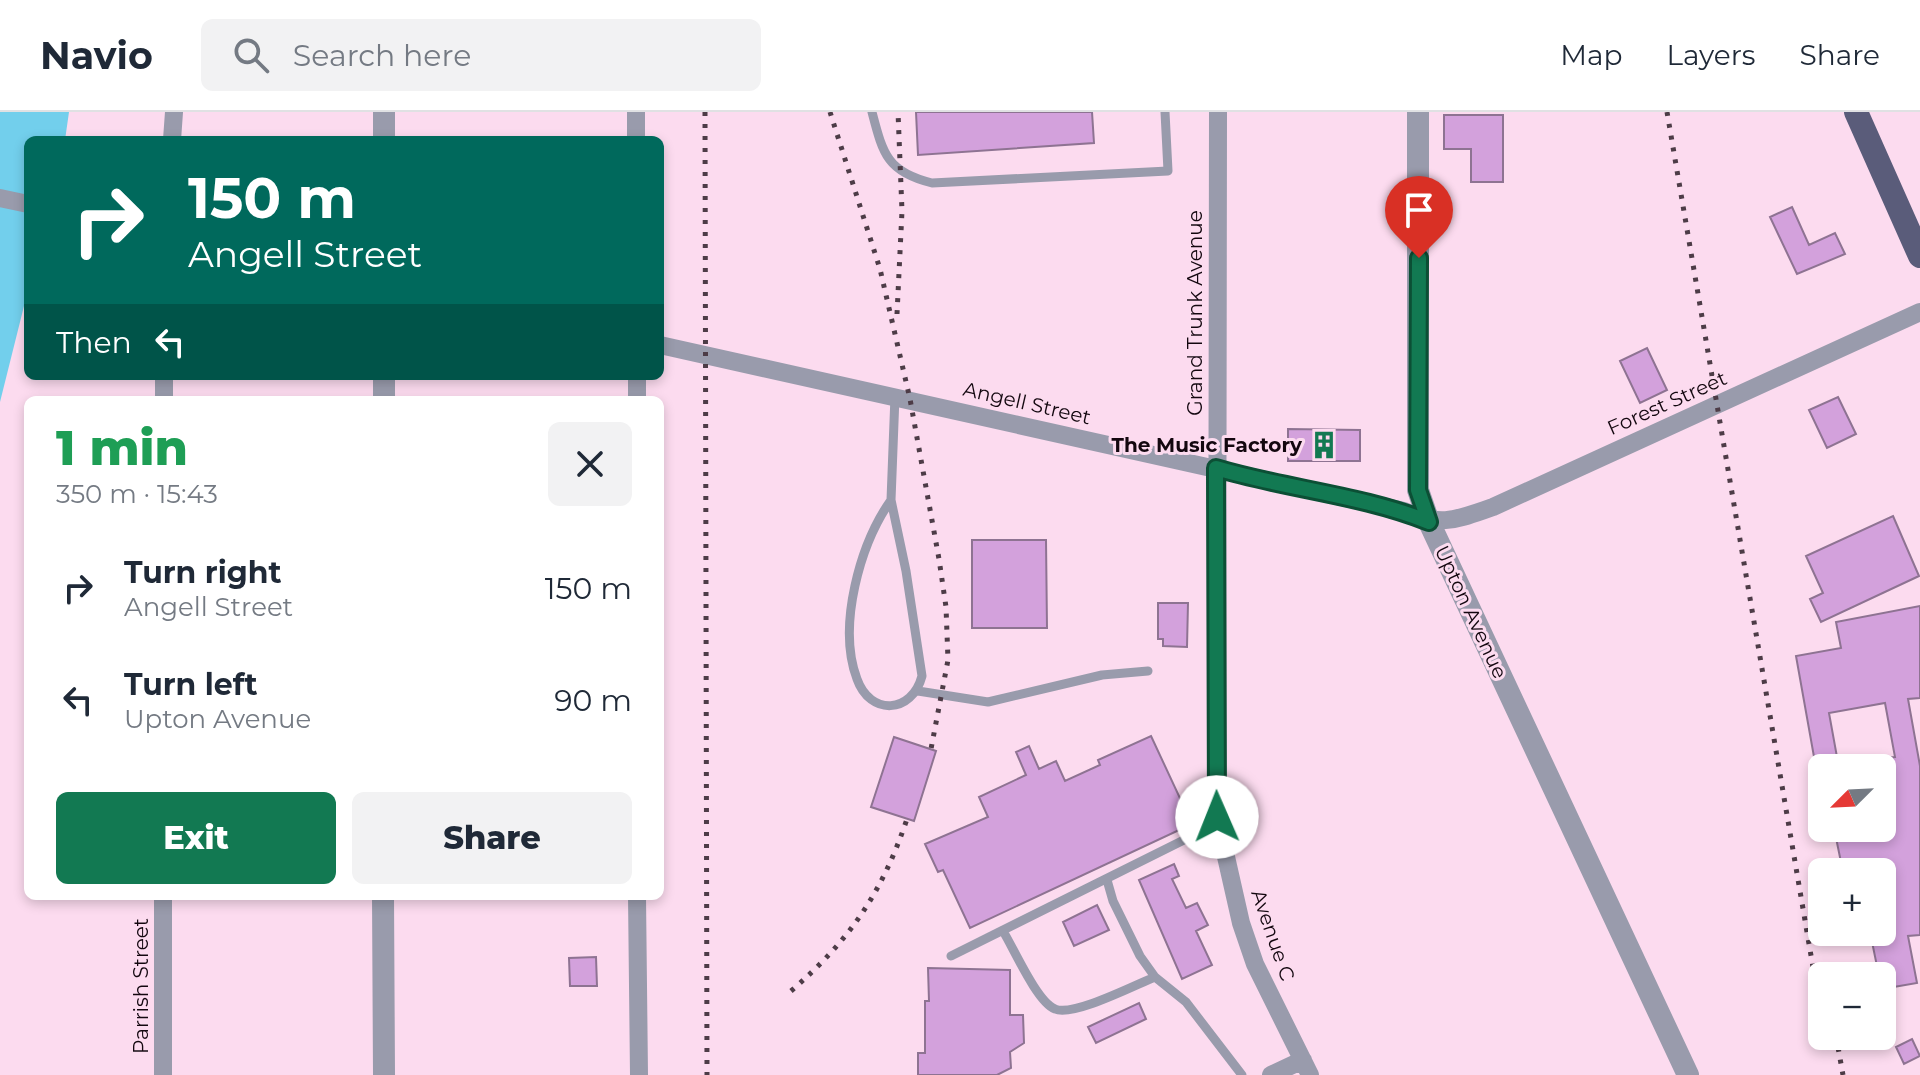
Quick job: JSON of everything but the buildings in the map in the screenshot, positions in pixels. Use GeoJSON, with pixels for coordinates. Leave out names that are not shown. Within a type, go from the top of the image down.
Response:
{"type":"FeatureCollection","features":[{"type":"Feature","properties":{"kind":"main road"},"geometry":{"type":"LineString","coordinates":[[1856,112],[1920,256]]}},
{"type":"Feature","properties":{"kind":"street"},"geometry":{"type":"LineString","coordinates":[[172,136],[174,112]]}},
{"type":"Feature","properties":{"kind":"street"},"geometry":{"type":"LineString","coordinates":[[384,112],[384,136]]}},
{"type":"Feature","properties":{"kind":"street"},"geometry":{"type":"LineString","coordinates":[[636,112],[636,136]]}},
{"type":"Feature","properties":{"kind":"street","name":"Grand Trunk Avenue"},"geometry":{"type":"LineString","coordinates":[[1217,803],[1218,112]]}},
{"type":"Feature","properties":{"kind":"street","name":"Upton Avenue"},"geometry":{"type":"LineString","coordinates":[[1418,112],[1418,490],[1429,522],[1688,1075]]}},
{"type":"Feature","properties":{"kind":"street"},"geometry":{"type":"LineString","coordinates":[[0,198],[24,203]]}},
{"type":"Feature","properties":{"kind":"street","name":"Forest Street"},"geometry":{"type":"LineString","coordinates":[[1429,522],[1459,519],[1493,507],[1920,312]]}},
{"type":"Feature","properties":{"kind":"street","name":"Angell Street"},"geometry":{"type":"LineString","coordinates":[[664,346],[1404,511],[1429,522]]}},
{"type":"Feature","properties":{"kind":"street","name":"Avenue C"},"geometry":{"type":"LineString","coordinates":[[1217,803],[1218,823],[1241,923],[1255,964],[1306,1068]]}},
{"type":"Feature","properties":{"kind":"street","name":"Parrish Street"},"geometry":{"type":"LineString","coordinates":[[163,900],[163,1075]]}},
{"type":"Feature","properties":{"kind":"street"},"geometry":{"type":"LineString","coordinates":[[383,900],[384,1075]]}},
{"type":"Feature","properties":{"kind":"street"},"geometry":{"type":"LineString","coordinates":[[637,900],[639,1075]]}},
{"type":"Feature","properties":{"kind":"street"},"geometry":{"type":"LineString","coordinates":[[1271,1075],[1306,1068]]}},
{"type":"Feature","properties":{"kind":"lane"},"geometry":{"type":"LineString","coordinates":[[872,112],[885,155],[891,163],[902,173],[932,183],[1168,171],[1165,112]]}},
{"type":"Feature","properties":{"kind":"lane"},"geometry":{"type":"LineString","coordinates":[[891,500],[876,521],[854,585],[852,657],[857,681],[867,695],[878,704],[893,706],[907,702],[918,691],[922,676],[891,500],[895,396]]}},
{"type":"Feature","properties":{"kind":"lane"},"geometry":{"type":"LineString","coordinates":[[918,691],[988,702],[1102,675],[1148,671]]}},
{"type":"Feature","properties":{"kind":"lane"},"geometry":{"type":"LineString","coordinates":[[951,956],[1218,823]]}},
{"type":"Feature","properties":{"kind":"lane"},"geometry":{"type":"LineString","coordinates":[[1107,880],[1113,901],[1140,956],[1155,977],[1186,1002],[1242,1075]]}},
{"type":"Feature","properties":{"kind":"lane"},"geometry":{"type":"LineString","coordinates":[[1003,931],[1040,996],[1053,1009],[1069,1011],[1155,977]]}},
{"type":"Feature","properties":{"kind":"water"},"geometry":{"type":"Polygon","coordinates":[[[0,112],[69,112],[66,136],[24,136],[24,306],[0,402],[0,112]]]}},
{"type":"Feature","properties":{"kind":"railway"},"geometry":{"type":"LineString","coordinates":[[705,112],[707,1075]]}},
{"type":"Feature","properties":{"kind":"railway"},"geometry":{"type":"LineString","coordinates":[[830,112],[880,269],[910,399],[939,559],[946,607],[948,660],[931,749]]}},
{"type":"Feature","properties":{"kind":"railway"},"geometry":{"type":"LineString","coordinates":[[897,314],[902,211],[898,112]]}},
{"type":"Feature","properties":{"kind":"railway"},"geometry":{"type":"LineString","coordinates":[[1667,112],[1812,962]]}},
{"type":"Feature","properties":{"kind":"railway"},"geometry":{"type":"LineString","coordinates":[[791,991],[830,953],[862,914],[887,870],[907,819]]}},
{"type":"Feature","properties":{"kind":"railway"},"geometry":{"type":"LineString","coordinates":[[1839,1050],[1843,1075]]}},
{"type":"Feature","properties":{"kind":"place","name":"The Music Factory"},"geometry":{"type":"Point","coordinates":[1324,445]}},
{"type":"Feature","properties":{"kind":"route"},"geometry":{"type":"LineString","coordinates":[[1217,817],[1216,468],[1265,482],[1404,511],[1429,522],[1418,490],[1419,258]]}}]}
